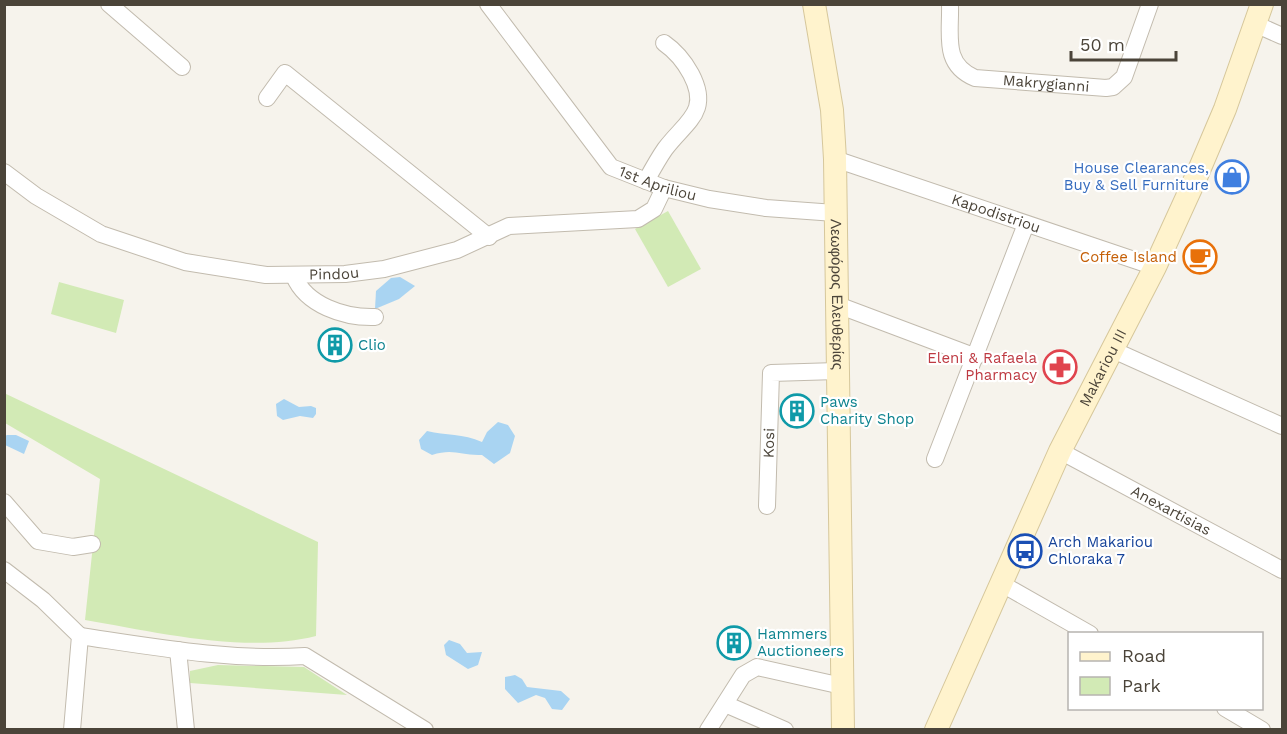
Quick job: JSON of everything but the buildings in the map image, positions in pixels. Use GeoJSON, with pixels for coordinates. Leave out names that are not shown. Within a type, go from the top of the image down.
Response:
{"type":"FeatureCollection","features":[{"type":"Feature","properties":{"kind":"main road","name":"Λεωφόρος Ελευθερίας"},"geometry":{"type":"LineString","coordinates":[[814,4],[832,110],[835,159],[835,304],[843,729]]}},
{"type":"Feature","properties":{"kind":"main road","name":"Makariou III"},"geometry":{"type":"LineString","coordinates":[[936,729],[1060,451],[1155,267],[1225,109],[1258,14]]}},
{"type":"Feature","properties":{"kind":"street"},"geometry":{"type":"LineString","coordinates":[[109,4],[182,67]]}},
{"type":"Feature","properties":{"kind":"street","name":"1st Apriliou"},"geometry":{"type":"LineString","coordinates":[[488,4],[602,159],[620,172],[664,188],[739,204],[835,213]]}},
{"type":"Feature","properties":{"kind":"street","name":"Makrygianni"},"geometry":{"type":"LineString","coordinates":[[950,4],[951,58],[960,72],[975,78],[1106,88],[1113,87],[1124,77],[1149,4]]}},
{"type":"Feature","properties":{"kind":"street"},"geometry":{"type":"LineString","coordinates":[[1258,14],[1282,36]]}},
{"type":"Feature","properties":{"kind":"street"},"geometry":{"type":"LineString","coordinates":[[646,181],[665,149],[696,113],[700,97],[686,64],[664,43]]}},
{"type":"Feature","properties":{"kind":"street"},"geometry":{"type":"LineString","coordinates":[[267,98],[285,73],[489,237]]}},
{"type":"Feature","properties":{"kind":"street","name":"Kapodistriou"},"geometry":{"type":"LineString","coordinates":[[835,159],[1155,267]]}},
{"type":"Feature","properties":{"kind":"street","name":"Pindou"},"geometry":{"type":"LineString","coordinates":[[4,172],[79,224],[117,241],[185,262],[224,270],[294,276],[345,274],[424,260],[489,237],[509,226],[638,219],[654,209],[664,188]]}},
{"type":"Feature","properties":{"kind":"street"},"geometry":{"type":"LineString","coordinates":[[935,459],[1026,224]]}},
{"type":"Feature","properties":{"kind":"street"},"geometry":{"type":"LineString","coordinates":[[294,276],[299,288],[325,307],[353,316],[375,317]]}},
{"type":"Feature","properties":{"kind":"street"},"geometry":{"type":"LineString","coordinates":[[835,304],[976,357]]}},
{"type":"Feature","properties":{"kind":"street"},"geometry":{"type":"LineString","coordinates":[[1113,350],[1282,426]]}},
{"type":"Feature","properties":{"kind":"street","name":"Kosi"},"geometry":{"type":"LineString","coordinates":[[766,506],[771,373],[837,371]]}},
{"type":"Feature","properties":{"kind":"street","name":"Anexartisias"},"geometry":{"type":"LineString","coordinates":[[1060,451],[1282,570]]}},
{"type":"Feature","properties":{"kind":"street"},"geometry":{"type":"LineString","coordinates":[[4,502],[38,541],[73,547],[92,544]]}},
{"type":"Feature","properties":{"kind":"street"},"geometry":{"type":"LineString","coordinates":[[4,570],[43,600],[80,636],[178,650],[284,658],[304,656],[424,729]]}},
{"type":"Feature","properties":{"kind":"street"},"geometry":{"type":"LineString","coordinates":[[1002,584],[1088,632]]}},
{"type":"Feature","properties":{"kind":"street"},"geometry":{"type":"LineString","coordinates":[[72,729],[80,636]]}},
{"type":"Feature","properties":{"kind":"street"},"geometry":{"type":"LineString","coordinates":[[178,650],[186,729]]}},
{"type":"Feature","properties":{"kind":"street"},"geometry":{"type":"LineString","coordinates":[[708,729],[743,675],[757,667],[842,686]]}},
{"type":"Feature","properties":{"kind":"street"},"geometry":{"type":"LineString","coordinates":[[725,704],[785,729]]}},
{"type":"Feature","properties":{"kind":"street"},"geometry":{"type":"LineString","coordinates":[[1229,710],[1262,729]]}},
{"type":"Feature","properties":{"kind":"green space"},"geometry":{"type":"Polygon","coordinates":[[[668,211],[701,269],[668,287],[635,229],[668,211]]]}},
{"type":"Feature","properties":{"kind":"green space"},"geometry":{"type":"Polygon","coordinates":[[[59,282],[124,300],[116,333],[51,314],[59,282]]]}},
{"type":"Feature","properties":{"kind":"green space"},"geometry":{"type":"Polygon","coordinates":[[[4,393],[318,542],[316,636],[289,641],[231,642],[171,635],[85,620],[100,479],[5,423],[4,393]]]}},
{"type":"Feature","properties":{"kind":"green space"},"geometry":{"type":"Polygon","coordinates":[[[218,665],[304,667],[347,695],[190,683],[190,671],[218,665]]]}},
{"type":"Feature","properties":{"kind":"water"},"geometry":{"type":"Polygon","coordinates":[[[400,277],[415,286],[399,299],[375,309],[376,291],[391,278],[400,277]]]}},
{"type":"Feature","properties":{"kind":"water"},"geometry":{"type":"Polygon","coordinates":[[[284,399],[299,407],[316,408],[316,414],[313,418],[300,416],[283,420],[277,416],[276,404],[284,399]]]}},
{"type":"Feature","properties":{"kind":"water"},"geometry":{"type":"Polygon","coordinates":[[[498,422],[508,425],[515,436],[510,453],[494,464],[482,455],[446,452],[432,455],[421,449],[419,440],[427,431],[468,437],[482,442],[487,432],[498,422]]]}},
{"type":"Feature","properties":{"kind":"water"},"geometry":{"type":"Polygon","coordinates":[[[7,435],[16,435],[29,441],[24,454],[5,445],[7,435]]]}},
{"type":"Feature","properties":{"kind":"water"},"geometry":{"type":"Polygon","coordinates":[[[449,640],[460,644],[467,653],[482,652],[478,665],[468,669],[446,655],[444,645],[449,640]]]}},
{"type":"Feature","properties":{"kind":"water"},"geometry":{"type":"Polygon","coordinates":[[[515,675],[522,679],[527,687],[561,691],[570,699],[562,710],[552,709],[545,698],[536,695],[518,703],[505,689],[505,677],[515,675]]]}},
{"type":"Feature","properties":{"kind":"place","name":"House Clearances, Buy & Sell Furniture"},"geometry":{"type":"Point","coordinates":[1232,177]}},
{"type":"Feature","properties":{"kind":"place","name":"Coffee Island"},"geometry":{"type":"Point","coordinates":[1200,257]}},
{"type":"Feature","properties":{"kind":"place","name":"Clio"},"geometry":{"type":"Point","coordinates":[335,345]}},
{"type":"Feature","properties":{"kind":"place","name":"Eleni & Rafaela Pharmacy"},"geometry":{"type":"Point","coordinates":[1060,367]}},
{"type":"Feature","properties":{"kind":"place","name":"Paws Charity Shop"},"geometry":{"type":"Point","coordinates":[797,411]}},
{"type":"Feature","properties":{"kind":"place","name":"Arch Makariou Chloraka 7"},"geometry":{"type":"Point","coordinates":[1025,551]}},
{"type":"Feature","properties":{"kind":"place","name":"Hammers Auctioneers"},"geometry":{"type":"Point","coordinates":[734,643]}}]}
